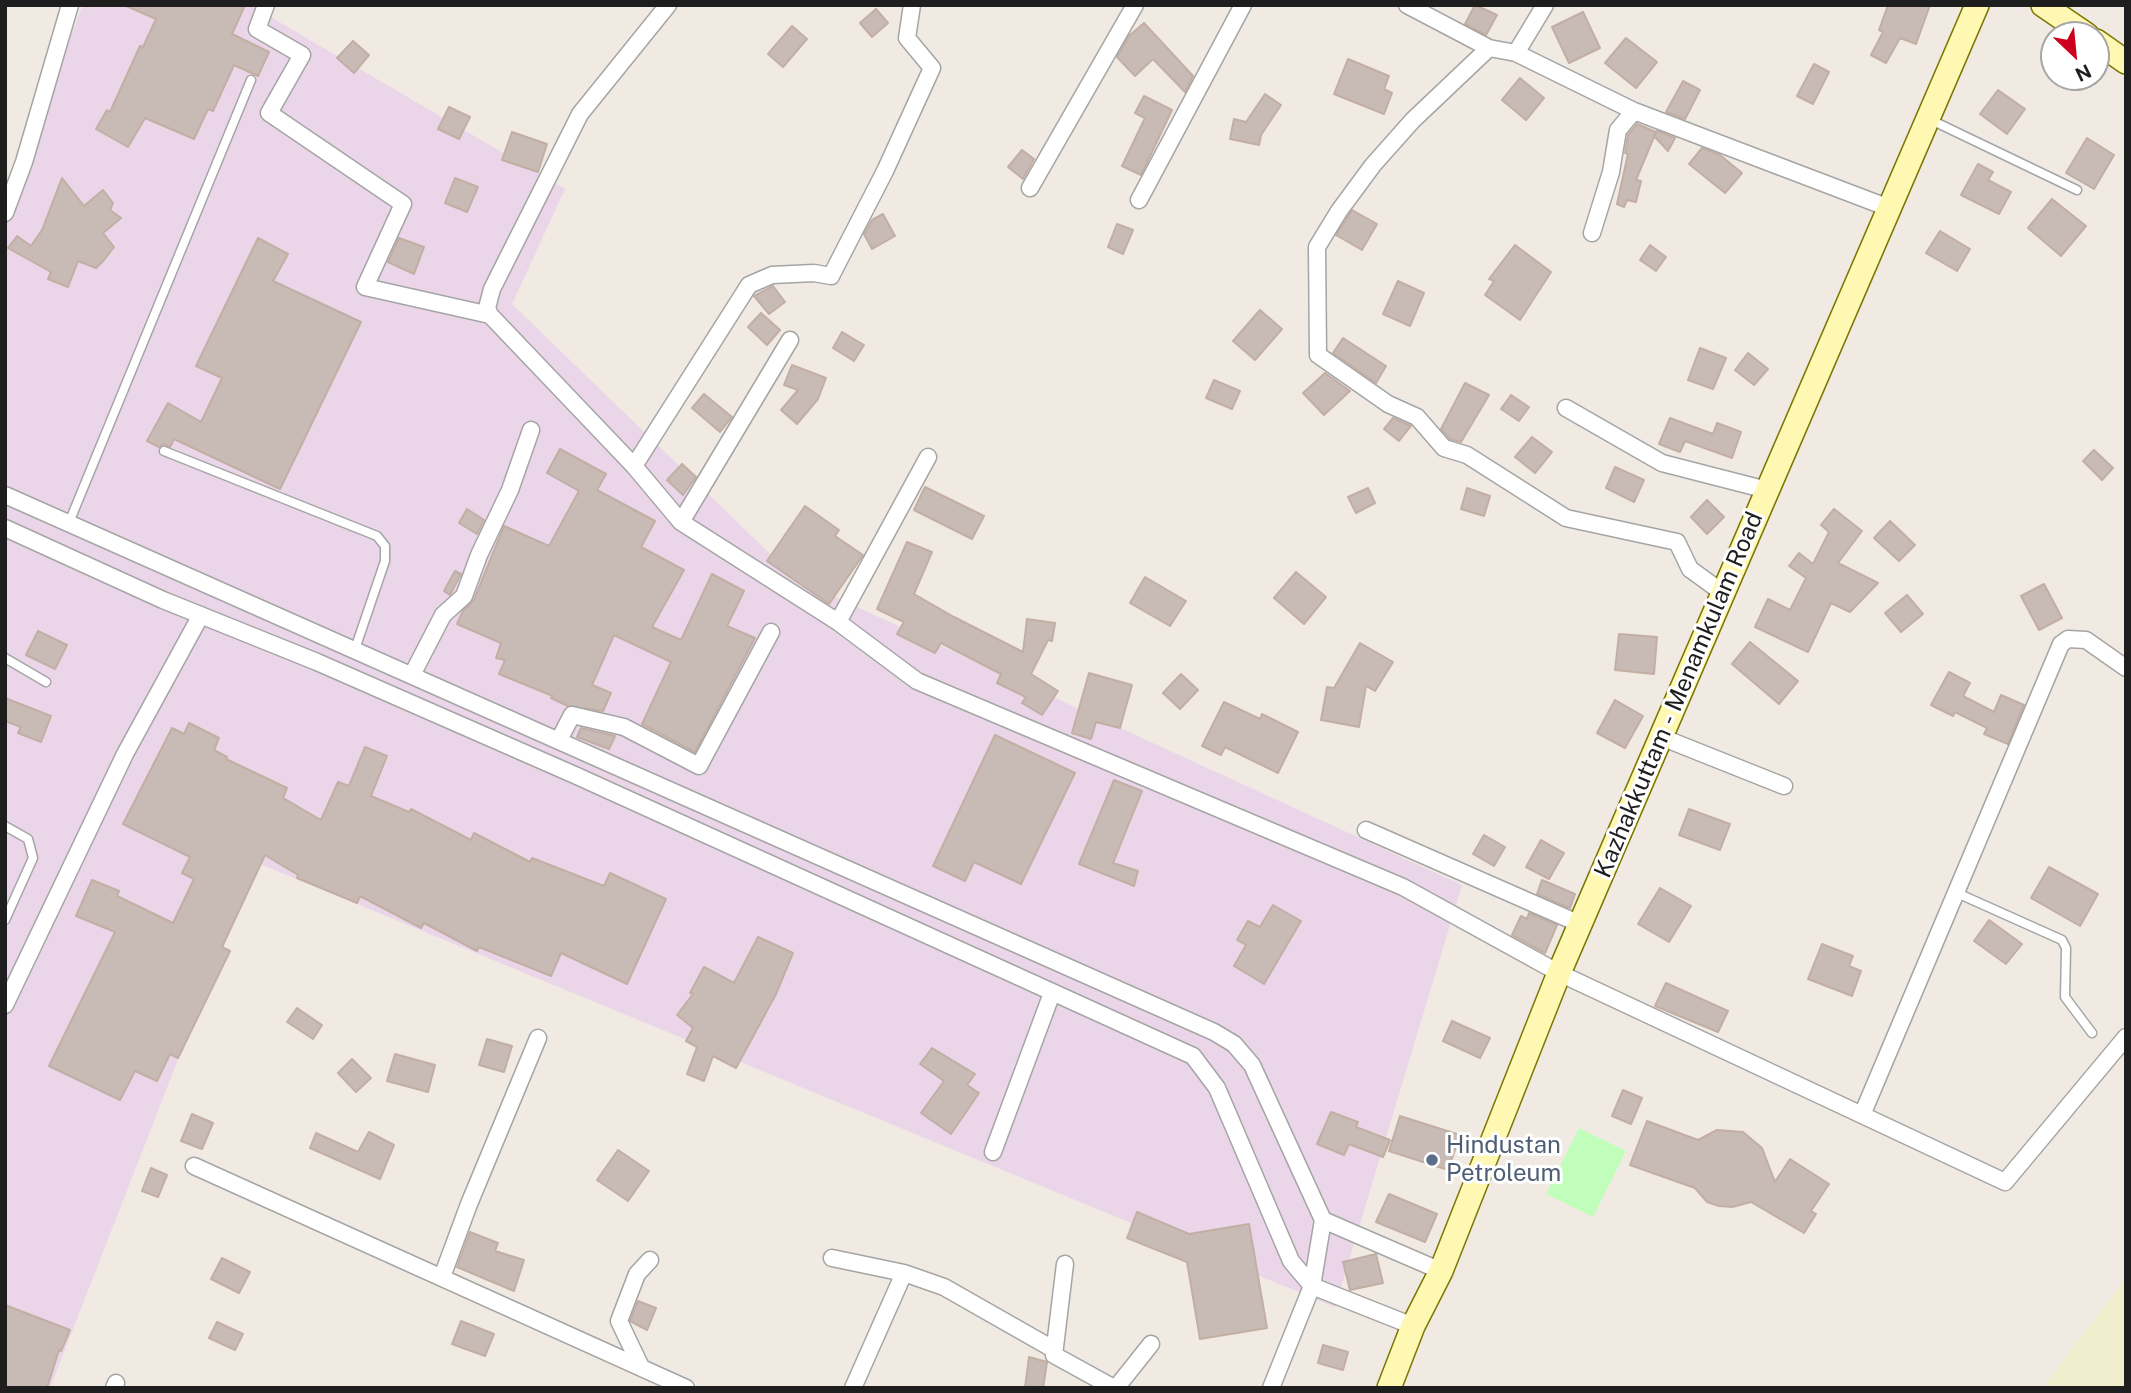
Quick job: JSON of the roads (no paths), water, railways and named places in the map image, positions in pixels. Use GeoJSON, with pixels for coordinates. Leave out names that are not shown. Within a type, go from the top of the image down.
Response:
{"type":"FeatureCollection","features":[{"type":"Feature","properties":{"kind":"main road","name":"Kazhakkuttam - Menamkulam Road"},"geometry":{"type":"LineString","coordinates":[[1389,1388],[1413,1326],[1441,1271],[1559,973],[1977,5]]}},
{"type":"Feature","properties":{"kind":"main road"},"geometry":{"type":"LineString","coordinates":[[2043,5],[2066,21]]}},
{"type":"Feature","properties":{"kind":"main road"},"geometry":{"type":"LineString","coordinates":[[2110,51],[2126,62]]}},
{"type":"Feature","properties":{"kind":"street"},"geometry":{"type":"LineString","coordinates":[[5,213],[24,162],[70,5]]}},
{"type":"Feature","properties":{"kind":"street"},"geometry":{"type":"LineString","coordinates":[[267,5],[257,29],[303,55],[269,113],[403,204],[365,287],[490,315],[634,466],[681,522],[838,622],[917,681],[1403,887],[1559,973],[2005,1182],[2126,1037]]}},
{"type":"Feature","properties":{"kind":"street"},"geometry":{"type":"LineString","coordinates":[[490,315],[488,299],[492,289],[580,114],[668,5]]}},
{"type":"Feature","properties":{"kind":"street"},"geometry":{"type":"LineString","coordinates":[[634,466],[749,285],[772,275],[814,273],[831,276],[885,171],[932,68],[906,38],[912,5]]}},
{"type":"Feature","properties":{"kind":"street"},"geometry":{"type":"LineString","coordinates":[[1030,188],[1135,5]]}},
{"type":"Feature","properties":{"kind":"street"},"geometry":{"type":"LineString","coordinates":[[1139,200],[1243,5]]}},
{"type":"Feature","properties":{"kind":"street"},"geometry":{"type":"LineString","coordinates":[[1407,5],[1489,48],[1516,53],[1634,111],[1889,208]]}},
{"type":"Feature","properties":{"kind":"street"},"geometry":{"type":"LineString","coordinates":[[1516,53],[1545,5]]}},
{"type":"Feature","properties":{"kind":"street"},"geometry":{"type":"LineString","coordinates":[[1489,48],[1413,120],[1373,165],[1339,211],[1317,247],[1318,355],[1388,404],[1417,417],[1444,448],[1467,455],[1566,518],[1677,542],[1690,569],[1723,593]]}},
{"type":"Feature","properties":{"kind":"street"},"geometry":{"type":"LineString","coordinates":[[1592,233],[1611,172],[1618,130],[1634,111]]}},
{"type":"Feature","properties":{"kind":"street"},"geometry":{"type":"LineString","coordinates":[[681,522],[790,340]]}},
{"type":"Feature","properties":{"kind":"street"},"geometry":{"type":"LineString","coordinates":[[1566,408],[1662,463],[1767,490]]}},
{"type":"Feature","properties":{"kind":"street"},"geometry":{"type":"LineString","coordinates":[[412,675],[443,615],[464,596],[479,555],[510,490],[531,430]]}},
{"type":"Feature","properties":{"kind":"street"},"geometry":{"type":"LineString","coordinates":[[838,622],[928,457]]}},
{"type":"Feature","properties":{"kind":"street"},"geometry":{"type":"LineString","coordinates":[[5,495],[1001,936],[1234,1044],[1252,1065],[1323,1220],[1312,1286],[1271,1388]]}},
{"type":"Feature","properties":{"kind":"street"},"geometry":{"type":"LineString","coordinates":[[5,528],[163,600],[317,662],[577,776],[1193,1056],[1217,1088],[1291,1261],[1312,1286],[1413,1326]]}},
{"type":"Feature","properties":{"kind":"street"},"geometry":{"type":"LineString","coordinates":[[163,600],[181,574]]}},
{"type":"Feature","properties":{"kind":"street"},"geometry":{"type":"LineString","coordinates":[[5,1005],[125,754],[201,615]]}},
{"type":"Feature","properties":{"kind":"street"},"geometry":{"type":"LineString","coordinates":[[559,740],[572,715],[624,727],[699,766],[771,632]]}},
{"type":"Feature","properties":{"kind":"street"},"geometry":{"type":"LineString","coordinates":[[1862,1115],[1958,894],[2061,644],[2068,639],[2086,640],[2126,668]]}},
{"type":"Feature","properties":{"kind":"street"},"geometry":{"type":"LineString","coordinates":[[317,662],[333,640]]}},
{"type":"Feature","properties":{"kind":"street"},"geometry":{"type":"LineString","coordinates":[[1661,737],[1784,786]]}},
{"type":"Feature","properties":{"kind":"street"},"geometry":{"type":"LineString","coordinates":[[577,776],[588,753]]}},
{"type":"Feature","properties":{"kind":"street"},"geometry":{"type":"LineString","coordinates":[[1366,830],[1580,924]]}},
{"type":"Feature","properties":{"kind":"street"},"geometry":{"type":"LineString","coordinates":[[990,965],[1001,936]]}},
{"type":"Feature","properties":{"kind":"street"},"geometry":{"type":"LineString","coordinates":[[993,1152],[1052,993]]}},
{"type":"Feature","properties":{"kind":"street"},"geometry":{"type":"LineString","coordinates":[[442,1277],[469,1204],[538,1038]]}},
{"type":"Feature","properties":{"kind":"street"},"geometry":{"type":"LineString","coordinates":[[194,1166],[686,1388]]}},
{"type":"Feature","properties":{"kind":"street"},"geometry":{"type":"LineString","coordinates":[[1323,1220],[1441,1271]]}},
{"type":"Feature","properties":{"kind":"street"},"geometry":{"type":"LineString","coordinates":[[832,1258],[904,1273],[944,1287],[1053,1349],[1058,1359],[1115,1388],[1151,1344]]}},
{"type":"Feature","properties":{"kind":"street"},"geometry":{"type":"LineString","coordinates":[[640,1367],[619,1321],[637,1274],[650,1260]]}},
{"type":"Feature","properties":{"kind":"street"},"geometry":{"type":"LineString","coordinates":[[1053,1349],[1065,1264]]}},
{"type":"Feature","properties":{"kind":"street"},"geometry":{"type":"LineString","coordinates":[[853,1388],[904,1273]]}},
{"type":"Feature","properties":{"kind":"lane"},"geometry":{"type":"LineString","coordinates":[[68,525],[250,80]]}},
{"type":"Feature","properties":{"kind":"lane"},"geometry":{"type":"LineString","coordinates":[[1928,118],[2077,190]]}},
{"type":"Feature","properties":{"kind":"lane"},"geometry":{"type":"LineString","coordinates":[[164,451],[377,536],[385,546],[385,561],[355,649]]}},
{"type":"Feature","properties":{"kind":"lane"},"geometry":{"type":"LineString","coordinates":[[5,658],[46,682]]}},
{"type":"Feature","properties":{"kind":"lane"},"geometry":{"type":"LineString","coordinates":[[5,826],[28,839],[33,858],[5,920]]}},
{"type":"Feature","properties":{"kind":"lane"},"geometry":{"type":"LineString","coordinates":[[1958,894],[2057,935],[2062,940],[2066,948],[2065,997],[2092,1033]]}},
{"type":"Feature","properties":{"kind":"place","name":"Hindustan Petroleum"},"geometry":{"type":"Point","coordinates":[1432,1160]}}]}
